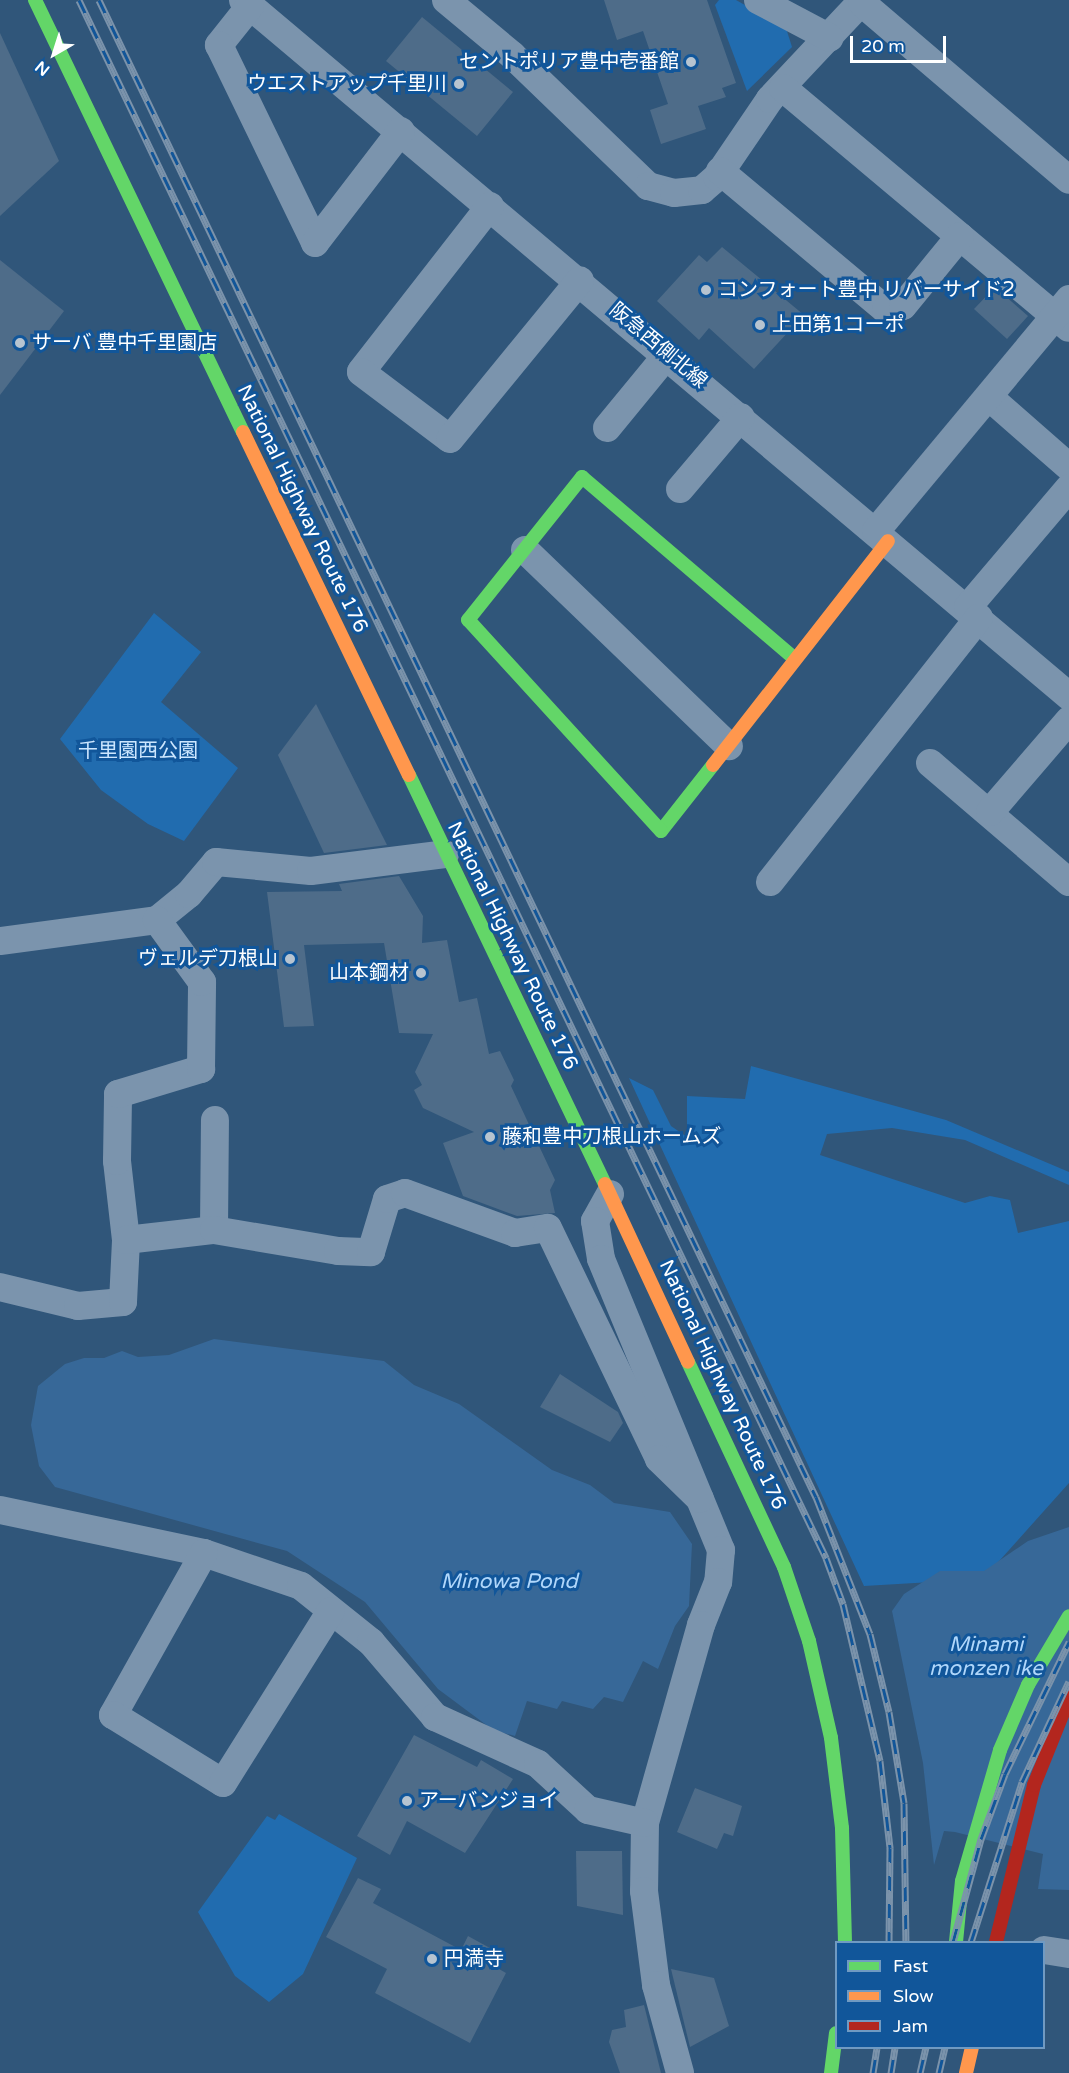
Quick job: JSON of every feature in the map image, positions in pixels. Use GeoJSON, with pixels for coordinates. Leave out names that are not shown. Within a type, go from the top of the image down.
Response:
{"type":"FeatureCollection","features":[{"type":"Feature","properties":{"kind":"main road","name":"National Highway Route 176"},"geometry":{"type":"LineString","coordinates":[[35,0],[610,1194],[738,1462],[784,1567],[809,1641],[831,1738],[838,1794],[845,1941]]}},
{"type":"Feature","properties":{"kind":"main road"},"geometry":{"type":"LineString","coordinates":[[795,659],[582,477],[468,620],[661,831],[795,659],[882,536]]}},
{"type":"Feature","properties":{"kind":"main road"},"geometry":{"type":"LineString","coordinates":[[956,1941],[962,1881],[1000,1750],[1028,1686],[1069,1616]]}},
{"type":"Feature","properties":{"kind":"main road"},"geometry":{"type":"LineString","coordinates":[[996,1941],[1034,1785],[1069,1698]]}},
{"type":"Feature","properties":{"kind":"main road"},"geometry":{"type":"LineString","coordinates":[[831,2073],[835,2046]]}},
{"type":"Feature","properties":{"kind":"main road"},"geometry":{"type":"LineString","coordinates":[[966,2073],[972,2049]]}},
{"type":"Feature","properties":{"kind":"street"},"geometry":{"type":"LineString","coordinates":[[446,0],[512,56],[648,186],[674,193],[702,190],[720,171],[770,99],[830,38],[862,1],[1069,180]]}},
{"type":"Feature","properties":{"kind":"street"},"geometry":{"type":"LineString","coordinates":[[758,0],[830,38]]}},
{"type":"Feature","properties":{"kind":"street"},"geometry":{"type":"LineString","coordinates":[[247,3],[219,45],[315,243],[401,131]]}},
{"type":"Feature","properties":{"kind":"street","name":"阪急西側北線"},"geometry":{"type":"LineString","coordinates":[[247,3],[974,612],[1069,696]]}},
{"type":"Feature","properties":{"kind":"street"},"geometry":{"type":"LineString","coordinates":[[783,88],[960,236],[1064,314],[989,397],[882,536]]}},
{"type":"Feature","properties":{"kind":"street"},"geometry":{"type":"LineString","coordinates":[[720,171],[886,310],[903,306],[960,236]]}},
{"type":"Feature","properties":{"kind":"street"},"geometry":{"type":"LineString","coordinates":[[490,206],[361,372],[450,439],[580,280]]}},
{"type":"Feature","properties":{"kind":"street"},"geometry":{"type":"LineString","coordinates":[[607,428],[667,355]]}},
{"type":"Feature","properties":{"kind":"street"},"geometry":{"type":"LineString","coordinates":[[989,397],[1069,466]]}},
{"type":"Feature","properties":{"kind":"street"},"geometry":{"type":"LineString","coordinates":[[680,489],[741,417]]}},
{"type":"Feature","properties":{"kind":"street"},"geometry":{"type":"LineString","coordinates":[[771,882],[1069,488]]}},
{"type":"Feature","properties":{"kind":"street"},"geometry":{"type":"LineString","coordinates":[[525,550],[729,746]]}},
{"type":"Feature","properties":{"kind":"street"},"geometry":{"type":"LineString","coordinates":[[990,812],[1069,720]]}},
{"type":"Feature","properties":{"kind":"street"},"geometry":{"type":"LineString","coordinates":[[930,763],[1069,882]]}},
{"type":"Feature","properties":{"kind":"street"},"geometry":{"type":"LineString","coordinates":[[1,936],[157,920],[189,894],[216,861],[311,871],[446,854]]}},
{"type":"Feature","properties":{"kind":"street"},"geometry":{"type":"LineString","coordinates":[[0,1287],[78,1306],[123,1302],[126,1240],[117,1161],[118,1094],[201,1069],[202,982],[157,920]]}},
{"type":"Feature","properties":{"kind":"street"},"geometry":{"type":"LineString","coordinates":[[214,1230],[215,1120]]}},
{"type":"Feature","properties":{"kind":"street"},"geometry":{"type":"LineString","coordinates":[[126,1240],[214,1230],[338,1251],[371,1252],[387,1199],[405,1193],[515,1233],[548,1228],[659,1459],[700,1499]]}},
{"type":"Feature","properties":{"kind":"street"},"geometry":{"type":"LineString","coordinates":[[610,1194],[595,1221],[601,1259],[721,1550],[718,1582],[700,1625],[645,1823],[644,1891],[656,1985],[680,2073]]}},
{"type":"Feature","properties":{"kind":"street"},"geometry":{"type":"LineString","coordinates":[[0,1510],[204,1553],[301,1586],[371,1642],[435,1717],[538,1764],[588,1810],[645,1823]]}},
{"type":"Feature","properties":{"kind":"street"},"geometry":{"type":"LineString","coordinates":[[204,1553],[113,1715],[222,1783],[331,1611]]}},
{"type":"Feature","properties":{"kind":"street"},"geometry":{"type":"LineString","coordinates":[[1045,1950],[1069,1954]]}},
{"type":"Feature","properties":{"kind":"green space"},"geometry":{"type":"Polygon","coordinates":[[[719,0],[736,0],[786,28],[792,47],[747,91],[715,5],[719,0]]]}},
{"type":"Feature","properties":{"kind":"green space","name":"千里園西公園"},"geometry":{"type":"Polygon","coordinates":[[[154,613],[201,652],[161,702],[238,768],[184,841],[148,824],[101,790],[60,739],[154,613]]]}},
{"type":"Feature","properties":{"kind":"green space"},"geometry":{"type":"Polygon","coordinates":[[[751,1066],[946,1120],[1069,1172],[1069,1185],[965,1140],[892,1128],[827,1134],[820,1155],[965,1203],[990,1196],[1010,1200],[1018,1233],[1069,1221],[1069,1483],[983,1579],[864,1586],[629,1078],[653,1090],[671,1126],[687,1137],[687,1096],[745,1099],[751,1066]]]}},
{"type":"Feature","properties":{"kind":"green space"},"geometry":{"type":"Polygon","coordinates":[[[279,1814],[357,1858],[303,1974],[269,2002],[235,1976],[198,1912],[267,1816],[275,1820],[279,1814]]]}},
{"type":"Feature","properties":{"kind":"water","name":"Minowa Pond"},"geometry":{"type":"Polygon","coordinates":[[[214,1339],[384,1361],[414,1385],[459,1404],[552,1470],[590,1485],[614,1503],[670,1512],[692,1544],[689,1606],[675,1626],[658,1669],[643,1661],[623,1702],[604,1697],[593,1709],[562,1701],[557,1709],[527,1701],[515,1736],[493,1730],[438,1689],[365,1602],[287,1551],[55,1487],[39,1466],[31,1425],[38,1386],[65,1364],[84,1358],[104,1358],[122,1351],[138,1357],[169,1355],[214,1339]]]}},
{"type":"Feature","properties":{"kind":"water","name":"Minami monzen ike"},"geometry":{"type":"Polygon","coordinates":[[[1069,1527],[1069,1890],[1038,1889],[1043,1854],[955,1832],[944,1831],[934,1865],[923,1763],[892,1611],[904,1594],[940,1571],[984,1571],[1028,1541],[1069,1527]]]}},
{"type":"Feature","properties":{"kind":"building","name":"セントポリア豊中壱番館"},"geometry":{"type":"Polygon","coordinates":[[[604,0],[707,0],[736,83],[722,88],[726,97],[698,106],[706,129],[661,144],[650,110],[668,104],[643,31],[617,40],[604,0]]]}},
{"type":"Feature","properties":{"kind":"building","name":"ウエストアップ千里川"},"geometry":{"type":"Polygon","coordinates":[[[422,17],[513,92],[477,136],[386,61],[422,17]]]}},
{"type":"Feature","properties":{"kind":"building"},"geometry":{"type":"Polygon","coordinates":[[[0,33],[59,161],[0,216],[0,33]]]}},
{"type":"Feature","properties":{"kind":"building"},"geometry":{"type":"Polygon","coordinates":[[[722,247],[804,315],[754,369],[709,328],[699,340],[657,301],[699,255],[707,262],[722,247]]]}},
{"type":"Feature","properties":{"kind":"building","name":"サーバ 豊中千里園店"},"geometry":{"type":"Polygon","coordinates":[[[0,260],[64,311],[0,395],[0,260]]]}},
{"type":"Feature","properties":{"kind":"building"},"geometry":{"type":"Polygon","coordinates":[[[995,287],[1028,316],[1007,339],[974,309],[995,287]]]}},
{"type":"Feature","properties":{"kind":"building"},"geometry":{"type":"Polygon","coordinates":[[[316,704],[387,845],[324,853],[278,755],[316,704]]]}},
{"type":"Feature","properties":{"kind":"building"},"geometry":{"type":"Polygon","coordinates":[[[399,876],[423,916],[422,943],[447,940],[459,1002],[477,998],[489,1054],[500,1051],[514,1080],[511,1086],[555,1180],[550,1190],[555,1213],[517,1216],[463,1196],[443,1143],[474,1132],[423,1108],[414,1090],[422,1085],[415,1072],[433,1034],[399,1033],[384,943],[304,945],[314,1026],[284,1027],[267,892],[342,891],[339,884],[399,876]]]}},
{"type":"Feature","properties":{"kind":"building"},"geometry":{"type":"Polygon","coordinates":[[[560,1374],[618,1412],[623,1423],[610,1442],[540,1407],[560,1374]]]}},
{"type":"Feature","properties":{"kind":"building","name":"アーバンジョイ"},"geometry":{"type":"Polygon","coordinates":[[[414,1735],[477,1767],[481,1760],[513,1779],[465,1853],[407,1821],[390,1855],[357,1836],[414,1735]]]}},
{"type":"Feature","properties":{"kind":"building"},"geometry":{"type":"Polygon","coordinates":[[[695,1788],[742,1806],[733,1836],[724,1833],[717,1849],[677,1832],[695,1788]]]}},
{"type":"Feature","properties":{"kind":"building"},"geometry":{"type":"Polygon","coordinates":[[[576,1851],[622,1851],[623,1915],[577,1906],[576,1851]]]}},
{"type":"Feature","properties":{"kind":"building","name":"円満寺"},"geometry":{"type":"Polygon","coordinates":[[[358,1878],[381,1889],[373,1903],[461,1950],[468,1936],[499,1953],[492,1965],[506,1973],[470,2043],[375,1993],[387,1969],[326,1937],[358,1878]]]}},
{"type":"Feature","properties":{"kind":"building"},"geometry":{"type":"Polygon","coordinates":[[[671,1969],[714,1978],[729,2026],[690,2047],[671,1969]]]}},
{"type":"Feature","properties":{"kind":"building"},"geometry":{"type":"Polygon","coordinates":[[[644,2005],[661,2073],[620,2073],[609,2042],[612,2030],[626,2027],[624,2010],[644,2005]]]}},
{"type":"Feature","properties":{"kind":"railway"},"geometry":{"type":"LineString","coordinates":[[79,0],[826,1558],[843,1604],[880,1761],[890,1848],[889,1941]]}},
{"type":"Feature","properties":{"kind":"railway"},"geometry":{"type":"LineString","coordinates":[[99,0],[816,1497],[870,1634],[889,1712],[904,1803],[906,1941]]}},
{"type":"Feature","properties":{"kind":"railway"},"geometry":{"type":"LineString","coordinates":[[953,1941],[981,1839],[1005,1774],[1069,1642]]}},
{"type":"Feature","properties":{"kind":"railway"},"geometry":{"type":"LineString","coordinates":[[971,1941],[1022,1782],[1069,1681]]}},
{"type":"Feature","properties":{"kind":"railway"},"geometry":{"type":"LineString","coordinates":[[873,2073],[877,2049]]}},
{"type":"Feature","properties":{"kind":"railway"},"geometry":{"type":"LineString","coordinates":[[891,2073],[895,2049]]}},
{"type":"Feature","properties":{"kind":"railway"},"geometry":{"type":"LineString","coordinates":[[920,2073],[926,2049]]}},
{"type":"Feature","properties":{"kind":"railway"},"geometry":{"type":"LineString","coordinates":[[939,2073],[945,2049]]}},
{"type":"Feature","properties":{"kind":"traffic: fast"},"geometry":{"type":"LineString","coordinates":[[35,0],[243,432]]}},
{"type":"Feature","properties":{"kind":"traffic: fast"},"geometry":{"type":"LineString","coordinates":[[713,765],[661,831],[468,620],[582,477],[795,659]]}},
{"type":"Feature","properties":{"kind":"traffic: fast"},"geometry":{"type":"LineString","coordinates":[[409,775],[605,1184]]}},
{"type":"Feature","properties":{"kind":"traffic: fast"},"geometry":{"type":"LineString","coordinates":[[688,1362],[784,1567],[809,1641],[831,1738],[842,1828],[845,1941]]}},
{"type":"Feature","properties":{"kind":"traffic: fast"},"geometry":{"type":"LineString","coordinates":[[956,1941],[962,1881],[1000,1750],[1028,1685],[1069,1616]]}},
{"type":"Feature","properties":{"kind":"traffic: fast"},"geometry":{"type":"LineString","coordinates":[[831,2073],[835,2041]]}},
{"type":"Feature","properties":{"kind":"traffic: slow"},"geometry":{"type":"LineString","coordinates":[[243,432],[409,775]]}},
{"type":"Feature","properties":{"kind":"traffic: slow"},"geometry":{"type":"LineString","coordinates":[[713,765],[888,541]]}},
{"type":"Feature","properties":{"kind":"traffic: slow"},"geometry":{"type":"LineString","coordinates":[[605,1184],[688,1362]]}},
{"type":"Feature","properties":{"kind":"traffic: slow"},"geometry":{"type":"LineString","coordinates":[[966,2073],[972,2049]]}},
{"type":"Feature","properties":{"kind":"traffic: jam"},"geometry":{"type":"LineString","coordinates":[[996,1941],[1034,1785],[1069,1698]]}},
{"type":"Feature","properties":{"kind":"place","name":"セントポリア豊中壱番館"},"geometry":{"type":"Point","coordinates":[691,62]}},
{"type":"Feature","properties":{"kind":"place","name":"ウエストアップ千里川"},"geometry":{"type":"Point","coordinates":[459,84]}},
{"type":"Feature","properties":{"kind":"place","name":"コンフォート豊中 リバーサイド2"},"geometry":{"type":"Point","coordinates":[706,290]}},
{"type":"Feature","properties":{"kind":"place","name":"上田第1コーポ"},"geometry":{"type":"Point","coordinates":[760,325]}},
{"type":"Feature","properties":{"kind":"place","name":"サーバ 豊中千里園店"},"geometry":{"type":"Point","coordinates":[20,343]}},
{"type":"Feature","properties":{"kind":"place","name":"ヴェルデ刀根山"},"geometry":{"type":"Point","coordinates":[290,959]}},
{"type":"Feature","properties":{"kind":"place","name":"山本鋼材"},"geometry":{"type":"Point","coordinates":[421,973]}},
{"type":"Feature","properties":{"kind":"place","name":"藤和豊中刀根山ホームズ"},"geometry":{"type":"Point","coordinates":[490,1137]}},
{"type":"Feature","properties":{"kind":"place","name":"アーバンジョイ"},"geometry":{"type":"Point","coordinates":[407,1801]}},
{"type":"Feature","properties":{"kind":"place","name":"円満寺"},"geometry":{"type":"Point","coordinates":[432,1959]}}]}
